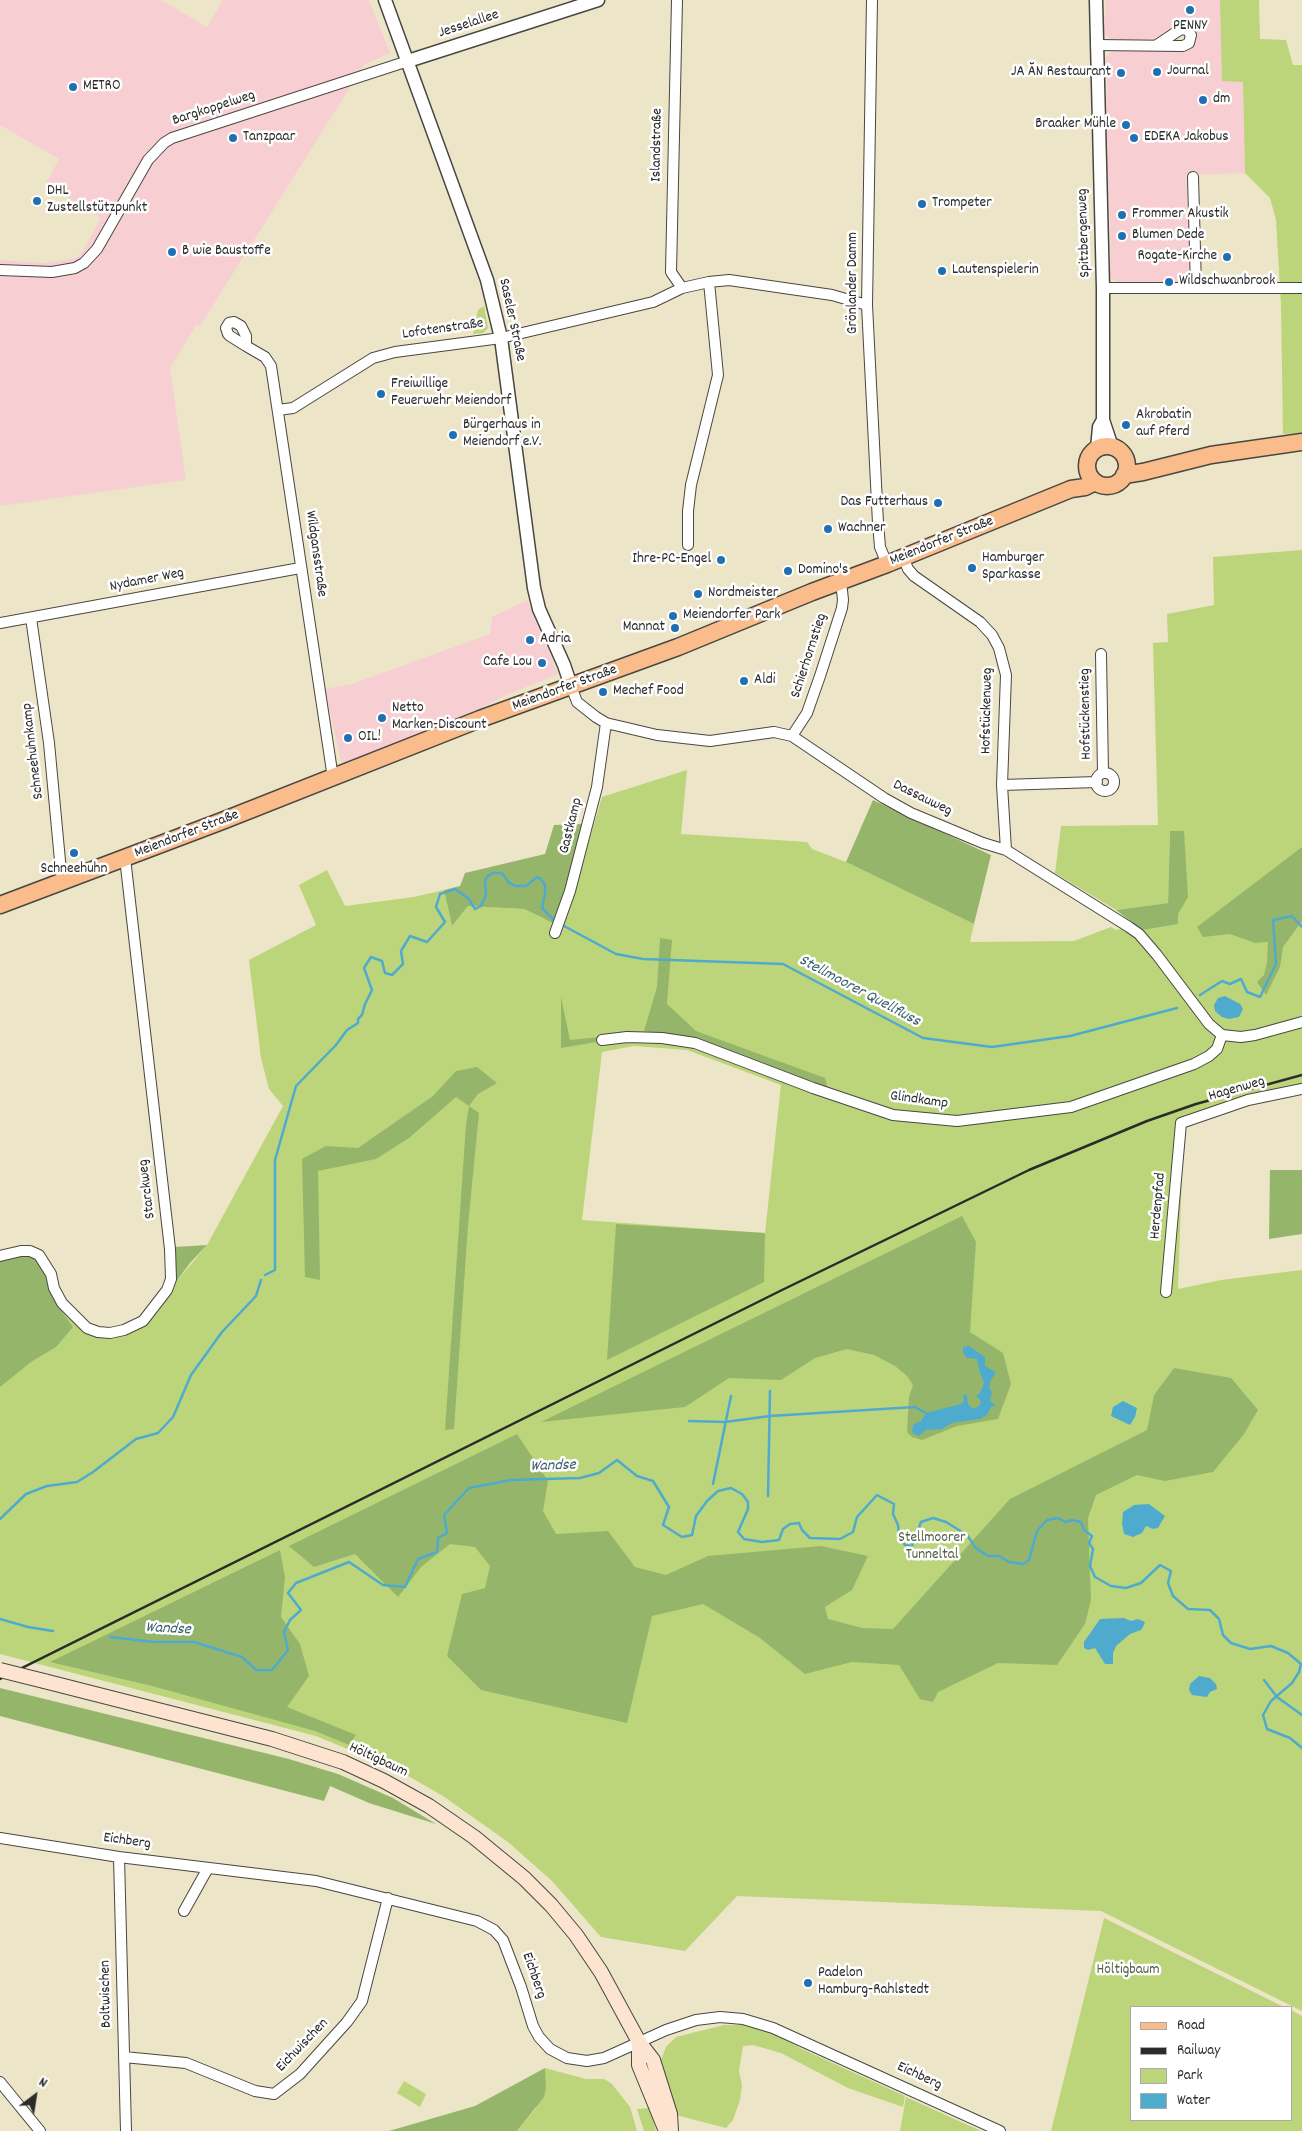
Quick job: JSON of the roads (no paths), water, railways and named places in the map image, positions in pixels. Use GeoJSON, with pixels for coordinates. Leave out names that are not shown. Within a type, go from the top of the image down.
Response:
{"type":"FeatureCollection","features":[{"type":"Feature","properties":{"kind":"main road","name":"Meiendorfer Straße"},"geometry":{"type":"LineString","coordinates":[[0,905],[333,778],[471,723],[678,647],[1071,489],[1085,487],[1091,477],[1105,486],[1112,485],[1118,482],[1125,468],[1143,472],[1228,452],[1302,442]]}},
{"type":"Feature","properties":{"kind":"main road"},"geometry":{"type":"LineString","coordinates":[[1091,477],[1088,458],[1104,448],[1121,452],[1125,468]]}},
{"type":"Feature","properties":{"kind":"main road","name":"Höltigbaum"},"geometry":{"type":"LineString","coordinates":[[0,1670],[272,1739],[321,1754],[364,1771],[430,1806],[492,1851],[524,1878],[551,1905],[576,1935],[601,1972],[638,2042],[653,2060],[670,2114],[671,2131]]}},
{"type":"Feature","properties":{"kind":"main road","name":"Höltigbaum"},"geometry":{"type":"LineString","coordinates":[[638,2042],[640,2065],[666,2131]]}},
{"type":"Feature","properties":{"kind":"street","name":"Saseler Straße"},"geometry":{"type":"LineString","coordinates":[[385,0],[487,280],[501,338],[534,588],[539,609],[564,665],[571,686]]}},
{"type":"Feature","properties":{"kind":"street","name":"Jesselallee"},"geometry":{"type":"LineString","coordinates":[[408,61],[598,0]]}},
{"type":"Feature","properties":{"kind":"street","name":"Islandstraße"},"geometry":{"type":"LineString","coordinates":[[677,0],[671,272],[682,288]]}},
{"type":"Feature","properties":{"kind":"street","name":"Grönlander Damm"},"geometry":{"type":"LineString","coordinates":[[872,0],[867,305],[878,522],[880,547],[886,564]]}},
{"type":"Feature","properties":{"kind":"street","name":"Spitzbergenweg"},"geometry":{"type":"LineString","coordinates":[[1096,0],[1103,420],[1099,427],[1104,448]]}},
{"type":"Feature","properties":{"kind":"street"},"geometry":{"type":"LineString","coordinates":[[1096,45],[1156,45]]}},
{"type":"Feature","properties":{"kind":"street","name":"Bargkoppelweg"},"geometry":{"type":"LineString","coordinates":[[0,270],[52,272],[75,268],[84,263],[97,249],[148,160],[164,143],[172,138],[408,61]]}},
{"type":"Feature","properties":{"kind":"street"},"geometry":{"type":"LineString","coordinates":[[1193,177],[1196,288]]}},
{"type":"Feature","properties":{"kind":"street","name":"Lofotenstraße"},"geometry":{"type":"LineString","coordinates":[[278,410],[292,408],[373,358],[395,352],[501,338],[653,302],[682,288],[709,282],[729,280],[832,295],[867,305]]}},
{"type":"Feature","properties":{"kind":"street"},"geometry":{"type":"LineString","coordinates":[[688,545],[688,511],[691,485],[718,376],[709,282]]}},
{"type":"Feature","properties":{"kind":"street"},"geometry":{"type":"LineString","coordinates":[[1102,288],[1302,288]]}},
{"type":"Feature","properties":{"kind":"street","name":"Wildgansstraße"},"geometry":{"type":"LineString","coordinates":[[246,346],[265,357],[270,363],[333,778]]}},
{"type":"Feature","properties":{"kind":"street","name":"Hofstückenweg"},"geometry":{"type":"LineString","coordinates":[[903,557],[908,569],[914,576],[980,622],[992,635],[1000,648],[1006,676],[1002,785],[1006,850]]}},
{"type":"Feature","properties":{"kind":"street","name":"Nydamer Weg"},"geometry":{"type":"LineString","coordinates":[[0,623],[300,568]]}},
{"type":"Feature","properties":{"kind":"street","name":"Schierhornstieg"},"geometry":{"type":"LineString","coordinates":[[792,736],[807,713],[842,608],[841,581]]}},
{"type":"Feature","properties":{"kind":"street","name":"Schneehuhnkamp"},"geometry":{"type":"LineString","coordinates":[[32,618],[49,743],[62,882]]}},
{"type":"Feature","properties":{"kind":"street","name":"Hofstückenstieg"},"geometry":{"type":"LineString","coordinates":[[1101,654],[1104,773]]}},
{"type":"Feature","properties":{"kind":"street","name":"Dassauweg"},"geometry":{"type":"LineString","coordinates":[[571,686],[575,698],[581,706],[606,723],[656,735],[710,742],[774,732],[792,736],[884,798],[982,843],[1006,850],[1138,934],[1158,955],[1209,1024],[1222,1035]]}},
{"type":"Feature","properties":{"kind":"street","name":"Gastkamp"},"geometry":{"type":"LineString","coordinates":[[555,933],[570,890],[597,787],[606,723]]}},
{"type":"Feature","properties":{"kind":"street","name":"Hofstückenstieg"},"geometry":{"type":"LineString","coordinates":[[1104,773],[1112,776],[1114,782],[1113,787],[1108,790],[1102,790],[1097,782],[1098,776],[1104,773]]}},
{"type":"Feature","properties":{"kind":"street","name":"Hofstückenstieg"},"geometry":{"type":"LineString","coordinates":[[1002,785],[1097,782]]}},
{"type":"Feature","properties":{"kind":"street","name":"Starckweg"},"geometry":{"type":"LineString","coordinates":[[0,1256],[21,1251],[30,1251],[39,1255],[51,1274],[54,1288],[62,1303],[87,1328],[98,1332],[110,1333],[124,1330],[143,1321],[167,1290],[171,1279],[170,1249],[124,858]]}},
{"type":"Feature","properties":{"kind":"street"},"geometry":{"type":"LineString","coordinates":[[1222,1035],[1241,1037],[1255,1035],[1302,1022]]}},
{"type":"Feature","properties":{"kind":"street","name":"Glindkamp"},"geometry":{"type":"LineString","coordinates":[[602,1040],[627,1037],[662,1038],[695,1043],[813,1088],[893,1115],[957,1121],[1071,1107],[1194,1064],[1217,1049],[1222,1035]]}},
{"type":"Feature","properties":{"kind":"street","name":"Hagenweg"},"geometry":{"type":"LineString","coordinates":[[1182,1123],[1248,1100],[1302,1089]]}},
{"type":"Feature","properties":{"kind":"street","name":"Herdenpfad"},"geometry":{"type":"LineString","coordinates":[[1166,1292],[1182,1123]]}},
{"type":"Feature","properties":{"kind":"street","name":"Eichberg"},"geometry":{"type":"LineString","coordinates":[[0,1838],[119,1857],[316,1881],[477,1921],[489,1926],[498,1934],[509,1953],[536,2033],[555,2052],[574,2060],[596,2060],[612,2055],[676,2026],[696,2020],[720,2017],[756,2022],[794,2037],[1000,2131]]}},
{"type":"Feature","properties":{"kind":"street","name":"Boltwischen"},"geometry":{"type":"LineString","coordinates":[[119,1857],[126,2131]]}},
{"type":"Feature","properties":{"kind":"street"},"geometry":{"type":"LineString","coordinates":[[184,1911],[208,1868]]}},
{"type":"Feature","properties":{"kind":"street","name":"Eichwischen"},"geometry":{"type":"LineString","coordinates":[[124,2057],[186,2063],[255,2091],[274,2094],[300,2074],[347,2022],[362,2001],[388,1898]]}},
{"type":"Feature","properties":{"kind":"street"},"geometry":{"type":"LineString","coordinates":[[0,2082],[40,2131]]}},
{"type":"Feature","properties":{"kind":"water"},"geometry":{"type":"Polygon","coordinates":[[[1225,996],[1240,1004],[1243,1009],[1239,1017],[1229,1019],[1222,1017],[1215,1011],[1214,1005],[1218,998],[1225,996]]]}},
{"type":"Feature","properties":{"kind":"water"},"geometry":{"type":"Polygon","coordinates":[[[969,1346],[985,1357],[985,1366],[996,1372],[989,1387],[992,1392],[990,1401],[996,1405],[991,1407],[987,1415],[980,1419],[952,1423],[942,1429],[926,1430],[919,1436],[912,1433],[913,1425],[921,1421],[926,1413],[961,1404],[964,1401],[963,1396],[965,1394],[967,1395],[968,1404],[974,1409],[980,1405],[981,1401],[976,1396],[980,1393],[984,1383],[977,1359],[967,1358],[963,1353],[963,1347],[969,1346]]]}},
{"type":"Feature","properties":{"kind":"water"},"geometry":{"type":"Polygon","coordinates":[[[1123,1401],[1137,1408],[1135,1417],[1130,1425],[1111,1416],[1113,1407],[1123,1401]]]}},
{"type":"Feature","properties":{"kind":"water"},"geometry":{"type":"Polygon","coordinates":[[[1149,1504],[1165,1516],[1158,1528],[1153,1529],[1146,1526],[1142,1533],[1133,1537],[1124,1534],[1122,1524],[1123,1512],[1134,1505],[1149,1504]]]}},
{"type":"Feature","properties":{"kind":"water"},"geometry":{"type":"Polygon","coordinates":[[[1124,1618],[1131,1621],[1138,1619],[1145,1622],[1141,1630],[1130,1634],[1116,1646],[1113,1653],[1113,1664],[1105,1664],[1095,1648],[1088,1650],[1084,1648],[1084,1642],[1100,1619],[1124,1618]]]}},
{"type":"Feature","properties":{"kind":"water"},"geometry":{"type":"Polygon","coordinates":[[[1199,1676],[1210,1678],[1216,1684],[1217,1689],[1210,1692],[1207,1697],[1192,1695],[1189,1690],[1190,1684],[1199,1676]]]}},
{"type":"Feature","properties":{"kind":"waterway","name":"Stellmoorer Quellfluss"},"geometry":{"type":"LineString","coordinates":[[265,1275],[275,1270],[275,1160],[296,1086],[336,1045],[347,1030],[358,1023],[358,1019],[362,1015],[372,990],[364,968],[371,957],[382,961],[385,973],[392,975],[403,964],[401,951],[410,936],[427,942],[445,922],[436,907],[440,894],[455,889],[468,898],[475,909],[481,906],[486,895],[485,880],[493,873],[502,873],[509,883],[516,886],[526,886],[537,877],[541,879],[545,885],[542,908],[554,920]]}},
{"type":"Feature","properties":{"kind":"waterway","name":"Stellmoorer Quellfluss"},"geometry":{"type":"LineString","coordinates":[[1200,995],[1222,981],[1230,984],[1241,979],[1247,992],[1260,997],[1276,964],[1273,920],[1292,916],[1302,927]]}},
{"type":"Feature","properties":{"kind":"waterway","name":"Stellmoorer Quellfluss"},"geometry":{"type":"LineString","coordinates":[[564,926],[616,954],[643,959],[783,964],[923,1038],[992,1047],[1070,1036],[1177,1008]]}},
{"type":"Feature","properties":{"kind":"waterway","name":"Stellmoorer Quellfluss"},"geometry":{"type":"LineString","coordinates":[[0,1519],[26,1494],[47,1486],[77,1482],[136,1439],[158,1433],[173,1417],[191,1375],[222,1332],[256,1296],[261,1280]]}},
{"type":"Feature","properties":{"kind":"waterway"},"geometry":{"type":"LineString","coordinates":[[768,1496],[770,1391]]}},
{"type":"Feature","properties":{"kind":"waterway"},"geometry":{"type":"LineString","coordinates":[[713,1484],[731,1396]]}},
{"type":"Feature","properties":{"kind":"waterway"},"geometry":{"type":"LineString","coordinates":[[689,1421],[725,1422],[770,1416],[915,1407],[926,1413]]}},
{"type":"Feature","properties":{"kind":"waterway","name":"Wandse"},"geometry":{"type":"LineString","coordinates":[[110,1637],[155,1642],[194,1642],[242,1657],[256,1670],[272,1670],[288,1650],[284,1632],[290,1620],[301,1610],[288,1593],[296,1583],[349,1562],[383,1585],[405,1587],[418,1559],[437,1552],[438,1538],[447,1533],[444,1515],[469,1488],[511,1480],[580,1478],[599,1473],[617,1460],[637,1476],[653,1481],[669,1507],[663,1525],[682,1537],[692,1535],[696,1516],[707,1501],[718,1491],[731,1488],[742,1494],[748,1502],[748,1509],[738,1532],[744,1539],[762,1542],[779,1540],[783,1529],[790,1524],[799,1523],[802,1530],[810,1538],[840,1539],[853,1532],[857,1517],[877,1495],[894,1504],[893,1514],[898,1525],[899,1536],[905,1545],[912,1546],[921,1522],[933,1518],[946,1522],[967,1535],[976,1548],[988,1556],[999,1556],[1009,1562],[1023,1564],[1029,1560],[1037,1531],[1047,1520],[1058,1518],[1066,1522],[1072,1520],[1081,1522],[1084,1530],[1092,1536],[1089,1543],[1093,1549],[1090,1566],[1095,1577],[1111,1586],[1126,1588],[1141,1583],[1160,1565],[1171,1571],[1168,1583],[1173,1596],[1188,1609],[1210,1610],[1219,1619],[1223,1635],[1231,1643],[1250,1649],[1271,1646],[1288,1653],[1301,1664],[1299,1672],[1292,1683],[1271,1701],[1263,1715],[1267,1729],[1290,1738],[1302,1748]]}},
{"type":"Feature","properties":{"kind":"waterway","name":"Wandse"},"geometry":{"type":"LineString","coordinates":[[0,1619],[28,1627],[53,1631]]}},
{"type":"Feature","properties":{"kind":"waterway"},"geometry":{"type":"LineString","coordinates":[[1264,1680],[1277,1697],[1302,1715]]}},
{"type":"Feature","properties":{"kind":"railway"},"geometry":{"type":"LineString","coordinates":[[0,1679],[780,1291],[1029,1170],[1147,1121],[1196,1104],[1302,1075]]}},
{"type":"Feature","properties":{"kind":"place","name":"PENNY"},"geometry":{"type":"Point","coordinates":[1190,10]}},
{"type":"Feature","properties":{"kind":"place","name":"Journal"},"geometry":{"type":"Point","coordinates":[1157,72]}},
{"type":"Feature","properties":{"kind":"place","name":"JA ĂN Restaurant"},"geometry":{"type":"Point","coordinates":[1121,73]}},
{"type":"Feature","properties":{"kind":"place","name":"METRO"},"geometry":{"type":"Point","coordinates":[73,87]}},
{"type":"Feature","properties":{"kind":"place","name":"dm"},"geometry":{"type":"Point","coordinates":[1203,100]}},
{"type":"Feature","properties":{"kind":"place","name":"Braaker Mühle"},"geometry":{"type":"Point","coordinates":[1126,125]}},
{"type":"Feature","properties":{"kind":"place","name":"Tanzpaar"},"geometry":{"type":"Point","coordinates":[233,138]}},
{"type":"Feature","properties":{"kind":"place","name":"EDEKA Jakobus"},"geometry":{"type":"Point","coordinates":[1134,138]}},
{"type":"Feature","properties":{"kind":"place","name":"DHL Zustellstützpunkt"},"geometry":{"type":"Point","coordinates":[37,201]}},
{"type":"Feature","properties":{"kind":"place","name":"Trompeter"},"geometry":{"type":"Point","coordinates":[922,204]}},
{"type":"Feature","properties":{"kind":"place","name":"Frommer Akustik"},"geometry":{"type":"Point","coordinates":[1122,215]}},
{"type":"Feature","properties":{"kind":"place","name":"Blumen Dede"},"geometry":{"type":"Point","coordinates":[1122,236]}},
{"type":"Feature","properties":{"kind":"place","name":"B wie Baustoffe"},"geometry":{"type":"Point","coordinates":[172,252]}},
{"type":"Feature","properties":{"kind":"place","name":"Rogate-Kirche"},"geometry":{"type":"Point","coordinates":[1227,257]}},
{"type":"Feature","properties":{"kind":"place","name":"Lautenspielerin"},"geometry":{"type":"Point","coordinates":[942,271]}},
{"type":"Feature","properties":{"kind":"place","name":"Wildschwanbrook"},"geometry":{"type":"Point","coordinates":[1169,282]}},
{"type":"Feature","properties":{"kind":"place","name":"Freiwillige Feuerwehr Meiendorf"},"geometry":{"type":"Point","coordinates":[381,394]}},
{"type":"Feature","properties":{"kind":"place","name":"Akrobatin auf Pferd"},"geometry":{"type":"Point","coordinates":[1126,425]}},
{"type":"Feature","properties":{"kind":"place","name":"Bürgerhaus in Meiendorf e.V."},"geometry":{"type":"Point","coordinates":[453,435]}},
{"type":"Feature","properties":{"kind":"place","name":"Das Futterhaus"},"geometry":{"type":"Point","coordinates":[938,503]}},
{"type":"Feature","properties":{"kind":"place","name":"Wachner"},"geometry":{"type":"Point","coordinates":[828,529]}},
{"type":"Feature","properties":{"kind":"place","name":"Ihre-PC-Engel"},"geometry":{"type":"Point","coordinates":[721,560]}},
{"type":"Feature","properties":{"kind":"place","name":"Hamburger Sparkasse"},"geometry":{"type":"Point","coordinates":[972,568]}},
{"type":"Feature","properties":{"kind":"place","name":"Domino's"},"geometry":{"type":"Point","coordinates":[788,571]}},
{"type":"Feature","properties":{"kind":"place","name":"Nordmeister"},"geometry":{"type":"Point","coordinates":[698,594]}},
{"type":"Feature","properties":{"kind":"place","name":"Meiendorfer Park"},"geometry":{"type":"Point","coordinates":[673,616]}},
{"type":"Feature","properties":{"kind":"place","name":"Mannat"},"geometry":{"type":"Point","coordinates":[675,628]}},
{"type":"Feature","properties":{"kind":"place","name":"Adria"},"geometry":{"type":"Point","coordinates":[530,640]}},
{"type":"Feature","properties":{"kind":"place","name":"Cafe Lou"},"geometry":{"type":"Point","coordinates":[542,663]}},
{"type":"Feature","properties":{"kind":"place","name":"Aldi"},"geometry":{"type":"Point","coordinates":[744,681]}},
{"type":"Feature","properties":{"kind":"place","name":"Mechef Food"},"geometry":{"type":"Point","coordinates":[603,692]}},
{"type":"Feature","properties":{"kind":"place","name":"Netto Marken-Discount"},"geometry":{"type":"Point","coordinates":[382,718]}},
{"type":"Feature","properties":{"kind":"place","name":"OIL!"},"geometry":{"type":"Point","coordinates":[348,738]}},
{"type":"Feature","properties":{"kind":"place","name":"Schneehuhn"},"geometry":{"type":"Point","coordinates":[74,853]}},
{"type":"Feature","properties":{"kind":"place","name":"Padelon Hamburg-Rahlstedt"},"geometry":{"type":"Point","coordinates":[808,1983]}},
{"type":"Feature","properties":{"kind":"park label","name":"Stellmoorer Tunneltal"},"geometry":{"type":"Point","coordinates":[932,1548]}}]}
